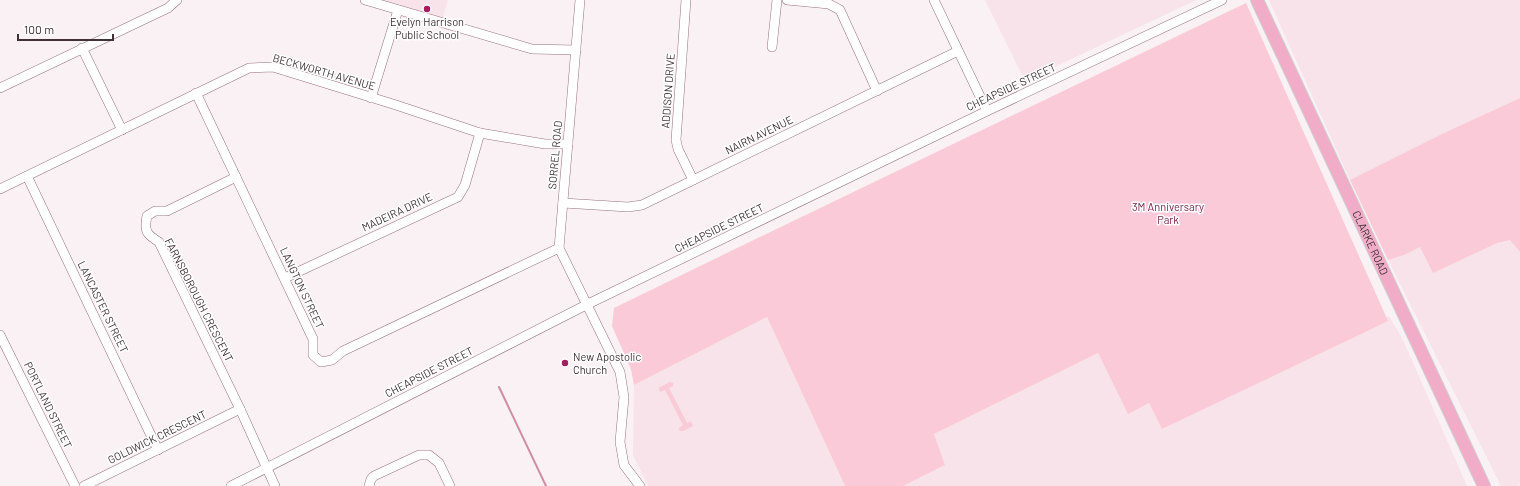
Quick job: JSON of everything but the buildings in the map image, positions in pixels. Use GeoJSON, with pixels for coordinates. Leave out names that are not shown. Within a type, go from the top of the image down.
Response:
{"type":"FeatureCollection","features":[{"type":"Feature","properties":{"kind":"main road","name":"CLARKE ROAD"},"geometry":{"type":"LineString","coordinates":[[1257,0],[1484,486]]}},
{"type":"Feature","properties":{"kind":"street"},"geometry":{"type":"LineString","coordinates":[[0,88],[168,8],[177,0]]}},
{"type":"Feature","properties":{"kind":"street"},"geometry":{"type":"LineString","coordinates":[[365,0],[532,49],[576,50]]}},
{"type":"Feature","properties":{"kind":"street","name":"SORREL ROAD"},"geometry":{"type":"LineString","coordinates":[[559,248],[580,0]]}},
{"type":"Feature","properties":{"kind":"street","name":"ADDISON DRIVE"},"geometry":{"type":"LineString","coordinates":[[686,0],[676,140],[678,149],[693,180]]}},
{"type":"Feature","properties":{"kind":"street"},"geometry":{"type":"LineString","coordinates":[[772,47],[777,0]]}},
{"type":"Feature","properties":{"kind":"street"},"geometry":{"type":"LineString","coordinates":[[787,0],[829,4],[840,10],[877,91]]}},
{"type":"Feature","properties":{"kind":"street"},"geometry":{"type":"LineString","coordinates":[[934,0],[987,111]]}},
{"type":"Feature","properties":{"kind":"street","name":"CHEAPSIDE STREET"},"geometry":{"type":"LineString","coordinates":[[231,486],[588,304],[987,111],[1222,0]]}},
{"type":"Feature","properties":{"kind":"street"},"geometry":{"type":"LineString","coordinates":[[371,98],[398,10]]}},
{"type":"Feature","properties":{"kind":"street"},"geometry":{"type":"LineString","coordinates":[[82,48],[122,130]]}},
{"type":"Feature","properties":{"kind":"street","name":"NAIRN AVENUE"},"geometry":{"type":"LineString","coordinates":[[563,202],[628,207],[642,205],[958,51]]}},
{"type":"Feature","properties":{"kind":"street","name":"BECKWORTH AVENUE"},"geometry":{"type":"LineString","coordinates":[[0,189],[249,68],[260,67],[272,67],[311,78],[480,132],[545,144],[568,144]]}},
{"type":"Feature","properties":{"kind":"street","name":"LANGTON STREET"},"geometry":{"type":"LineString","coordinates":[[196,94],[313,339],[313,355],[321,362],[332,360],[343,351],[559,248]]}},
{"type":"Feature","properties":{"kind":"street","name":"MADEIRA DRIVE"},"geometry":{"type":"LineString","coordinates":[[285,278],[458,197],[465,185],[480,132]]}},
{"type":"Feature","properties":{"kind":"street","name":"LANCASTER STREET"},"geometry":{"type":"LineString","coordinates":[[27,176],[158,450]]}},
{"type":"Feature","properties":{"kind":"street","name":"FARNSBOROUGH CRESCENT"},"geometry":{"type":"LineString","coordinates":[[236,177],[167,211],[155,211],[146,216],[145,227],[149,236],[159,242],[240,409],[275,486]]}},
{"type":"Feature","properties":{"kind":"street"},"geometry":{"type":"LineString","coordinates":[[559,248],[588,304],[620,372],[624,397],[620,442],[624,465],[640,486]]}},
{"type":"Feature","properties":{"kind":"street","name":"PORTLAND STREET"},"geometry":{"type":"LineString","coordinates":[[0,335],[74,486]]}},
{"type":"Feature","properties":{"kind":"street","name":"GOLDWICK CRESCENT"},"geometry":{"type":"LineString","coordinates":[[84,486],[240,409]]}},
{"type":"Feature","properties":{"kind":"street"},"geometry":{"type":"LineString","coordinates":[[369,486],[371,479],[374,476],[419,455],[429,455],[439,463],[450,486]]}},
{"type":"Feature","properties":{"kind":"shaded area","name":"Evelyn Harrison Public School"},"geometry":{"type":"Polygon","coordinates":[[[379,0],[448,0],[442,19],[379,0]]]}},
{"type":"Feature","properties":{"kind":"shaded area"},"geometry":{"type":"Polygon","coordinates":[[[985,0],[1196,0],[1025,81],[985,0]]]}},
{"type":"Feature","properties":{"kind":"shaded area"},"geometry":{"type":"Polygon","coordinates":[[[1269,0],[1520,0],[1520,98],[1444,133],[1350,180],[1269,0]]]}},
{"type":"Feature","properties":{"kind":"shaded area"},"geometry":{"type":"Polygon","coordinates":[[[1510,240],[1520,252],[1520,483],[1518,486],[1501,486],[1388,260],[1404,255],[1420,247],[1497,243],[1510,240]]]}},
{"type":"Feature","properties":{"kind":"shaded area"},"geometry":{"type":"Polygon","coordinates":[[[1389,316],[1403,340],[1467,486],[903,486],[945,465],[934,434],[1098,353],[1128,413],[1149,403],[1162,429],[1389,316]]]}},
{"type":"Feature","properties":{"kind":"shaded area"},"geometry":{"type":"Polygon","coordinates":[[[767,317],[845,486],[648,486],[633,455],[634,385],[767,317]]]}},
{"type":"Feature","properties":{"kind":"green space","name":"3M Anniversary Park"},"geometry":{"type":"Polygon","coordinates":[[[1246,3],[1388,321],[1162,429],[1149,403],[1128,414],[1098,353],[934,434],[945,465],[903,486],[845,486],[767,317],[634,385],[631,369],[612,326],[614,308],[1246,3]]]}},
{"type":"Feature","properties":{"kind":"green space"},"geometry":{"type":"Polygon","coordinates":[[[1520,98],[1520,252],[1510,240],[1497,243],[1433,273],[1420,247],[1404,255],[1388,260],[1350,180],[1444,133],[1520,98]]]}},
{"type":"Feature","properties":{"kind":"green space"},"geometry":{"type":"Polygon","coordinates":[[[670,382],[673,383],[673,386],[669,388],[687,423],[691,421],[693,426],[683,431],[680,431],[679,428],[683,425],[665,390],[660,392],[659,389],[670,382]]]}},
{"type":"Feature","properties":{"kind":"waterway"},"geometry":{"type":"LineString","coordinates":[[499,387],[546,486]]}},
{"type":"Feature","properties":{"kind":"place","name":"Evelyn Harrison Public School"},"geometry":{"type":"Point","coordinates":[427,9]}},
{"type":"Feature","properties":{"kind":"place","name":"New Apostolic Church"},"geometry":{"type":"Point","coordinates":[565,363]}}]}
